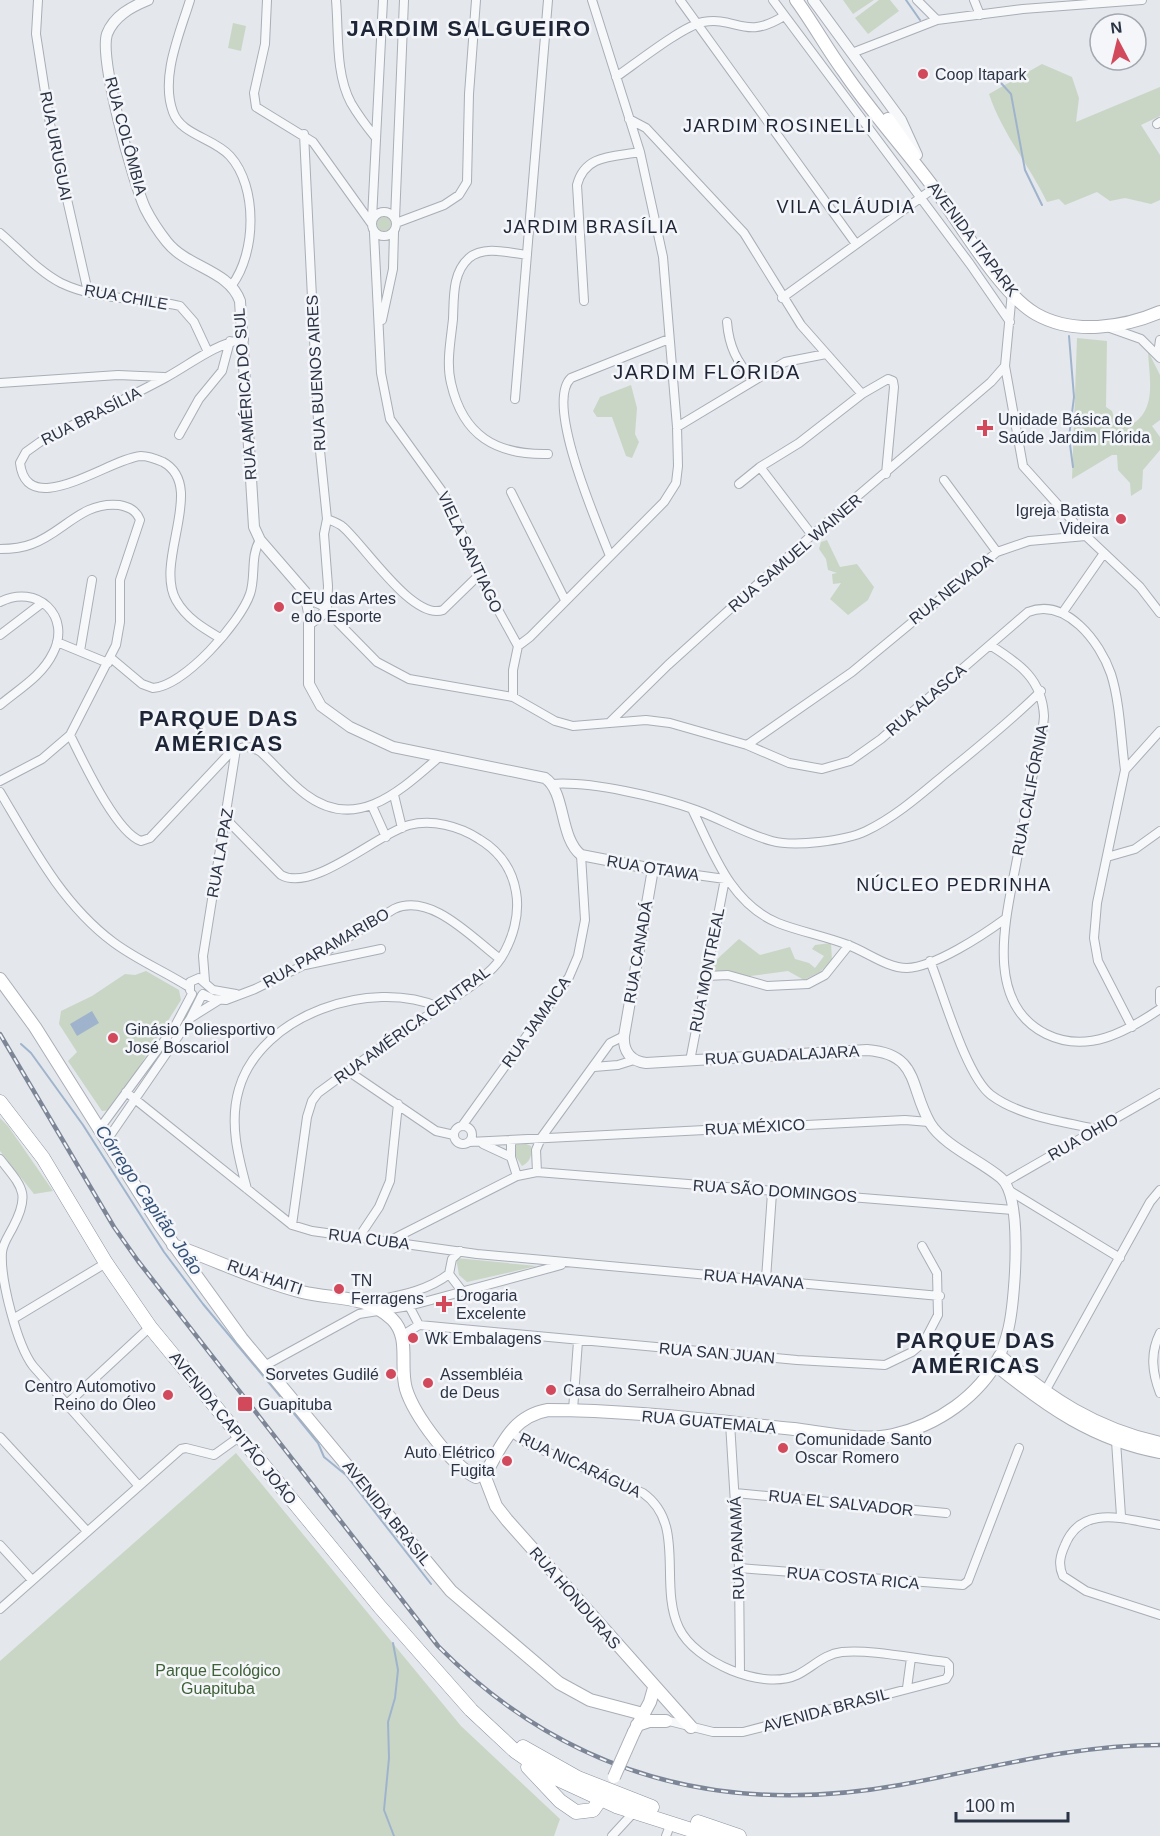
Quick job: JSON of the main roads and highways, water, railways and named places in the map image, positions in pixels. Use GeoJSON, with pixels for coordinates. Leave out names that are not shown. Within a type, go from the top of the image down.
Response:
{"type":"FeatureCollection","features":[{"type":"Feature","properties":{"kind":"highway","name":"AVENIDA CAPITÃO JOÃO"},"geometry":{"type":"LineString","coordinates":[[0,1102],[43,1158],[106,1263],[150,1327],[239,1437],[438,1674],[471,1710],[496,1731],[553,1771]]}},
{"type":"Feature","properties":{"kind":"highway","name":"AVENIDA CAPITÃO JOÃO"},"geometry":{"type":"LineString","coordinates":[[496,1731],[515,1751],[553,1771],[607,1785],[739,1836]]}},
{"type":"Feature","properties":{"kind":"highway"},"geometry":{"type":"LineString","coordinates":[[515,1751],[553,1794],[570,1809],[581,1813],[593,1810],[607,1785]]}},
{"type":"Feature","properties":{"kind":"highway"},"geometry":{"type":"LineString","coordinates":[[553,1771],[553,1794]]}},
{"type":"Feature","properties":{"kind":"highway","name":"AVENIDA CAPITÃO JOÃO"},"geometry":{"type":"LineString","coordinates":[[607,1785],[635,1811],[669,1829],[710,1836]]}},
{"type":"Feature","properties":{"kind":"main road","name":"AVENIDA ITAPARK"},"geometry":{"type":"LineString","coordinates":[[796,0],[843,72],[887,116],[934,188],[997,275],[1028,308],[1047,319],[1092,327],[1107,327],[1141,320],[1160,312]]}},
{"type":"Feature","properties":{"kind":"main road","name":"AVENIDA BRASIL"},"geometry":{"type":"LineString","coordinates":[[0,979],[35,1027],[192,1273],[242,1339],[266,1365],[461,1602],[559,1683],[577,1694],[615,1707],[635,1724]]}},
{"type":"Feature","properties":{"kind":"main road","name":"RUA HAITI"},"geometry":{"type":"LineString","coordinates":[[173,1245],[303,1292],[368,1302],[383,1312],[403,1335]]}},
{"type":"Feature","properties":{"kind":"main road","name":"RUA HAITI"},"geometry":{"type":"LineString","coordinates":[[192,1273],[200,1265],[216,1260]]}},
{"type":"Feature","properties":{"kind":"main road","name":"RUA HONDURAS"},"geometry":{"type":"LineString","coordinates":[[403,1335],[404,1376],[412,1402],[458,1466],[482,1476],[496,1506],[507,1520],[691,1727]]}},
{"type":"Feature","properties":{"kind":"main road","name":"RUA GUATEMALA"},"geometry":{"type":"LineString","coordinates":[[482,1476],[510,1431],[520,1420],[537,1412],[573,1410],[839,1435],[894,1435],[926,1424],[961,1403],[980,1386],[998,1360],[1042,1397]]}},
{"type":"Feature","properties":{"kind":"main road"},"geometry":{"type":"LineString","coordinates":[[1042,1397],[1065,1418],[1116,1441],[1160,1452]]}},
{"type":"Feature","properties":{"kind":"main road"},"geometry":{"type":"LineString","coordinates":[[1042,1397],[1103,1426],[1160,1443]]}},
{"type":"Feature","properties":{"kind":"main road"},"geometry":{"type":"LineString","coordinates":[[607,1785],[654,1688]]}},
{"type":"Feature","properties":{"kind":"main road"},"geometry":{"type":"LineString","coordinates":[[635,1724],[666,1721]]}},
{"type":"Feature","properties":{"kind":"water"},"geometry":{"type":"Polygon","coordinates":[[[92,1011],[99,1023],[77,1036],[70,1024],[92,1011]]]}},
{"type":"Feature","properties":{"kind":"waterway"},"geometry":{"type":"LineString","coordinates":[[906,0],[920,20]]}},
{"type":"Feature","properties":{"kind":"waterway"},"geometry":{"type":"LineString","coordinates":[[1001,83],[1011,94],[1025,170],[1042,205]]}},
{"type":"Feature","properties":{"kind":"waterway"},"geometry":{"type":"LineString","coordinates":[[1069,336],[1074,397],[1069,437],[1073,467]]}},
{"type":"Feature","properties":{"kind":"waterway","name":"Córrego Capitão João"},"geometry":{"type":"LineString","coordinates":[[21,1044],[31,1053],[83,1125],[164,1252],[203,1304],[280,1396]]}},
{"type":"Feature","properties":{"kind":"waterway","name":"Córrego Capitão João"},"geometry":{"type":"LineString","coordinates":[[292,1411],[318,1443],[324,1457],[346,1475],[431,1584]]}},
{"type":"Feature","properties":{"kind":"waterway"},"geometry":{"type":"LineString","coordinates":[[393,1643],[398,1670],[395,1698],[388,1722],[389,1758],[384,1810],[394,1836]]}},
{"type":"Feature","properties":{"kind":"railway"},"geometry":{"type":"LineString","coordinates":[[0,1034],[114,1227],[138,1261],[438,1646],[488,1691],[540,1727],[594,1756],[651,1776],[710,1789],[771,1795],[834,1794],[900,1785],[1062,1753],[1160,1745]]}},
{"type":"Feature","properties":{"kind":"place","name":"Coop Itapark"},"geometry":{"type":"Point","coordinates":[923,74]}},
{"type":"Feature","properties":{"kind":"place","name":"Unidade Básica de Saúde Jardim Flórida"},"geometry":{"type":"Point","coordinates":[985,428]}},
{"type":"Feature","properties":{"kind":"place","name":"Igreja Batista Videira"},"geometry":{"type":"Point","coordinates":[1121,519]}},
{"type":"Feature","properties":{"kind":"place","name":"CEU das Artes e do Esporte"},"geometry":{"type":"Point","coordinates":[279,607]}},
{"type":"Feature","properties":{"kind":"place","name":"Ginásio Poliesportivo José Boscariol"},"geometry":{"type":"Point","coordinates":[113,1038]}},
{"type":"Feature","properties":{"kind":"place","name":"TN Ferragens"},"geometry":{"type":"Point","coordinates":[339,1289]}},
{"type":"Feature","properties":{"kind":"place","name":"Drogaria Excelente"},"geometry":{"type":"Point","coordinates":[444,1304]}},
{"type":"Feature","properties":{"kind":"place","name":"Wk Embalagens"},"geometry":{"type":"Point","coordinates":[413,1338]}},
{"type":"Feature","properties":{"kind":"place","name":"Sorvetes Gudilé"},"geometry":{"type":"Point","coordinates":[391,1374]}},
{"type":"Feature","properties":{"kind":"place","name":"Assembléia de Deus"},"geometry":{"type":"Point","coordinates":[428,1383]}},
{"type":"Feature","properties":{"kind":"place","name":"Casa do Serralheiro Abnad"},"geometry":{"type":"Point","coordinates":[551,1390]}},
{"type":"Feature","properties":{"kind":"place","name":"Centro Automotivo Reino do Óleo"},"geometry":{"type":"Point","coordinates":[168,1395]}},
{"type":"Feature","properties":{"kind":"place","name":"Guapituba"},"geometry":{"type":"Point","coordinates":[245,1404]}},
{"type":"Feature","properties":{"kind":"place","name":"Comunidade Santo Oscar Romero"},"geometry":{"type":"Point","coordinates":[783,1448]}},
{"type":"Feature","properties":{"kind":"place","name":"Auto Elétrico Fugita"},"geometry":{"type":"Point","coordinates":[507,1461]}},
{"type":"Feature","properties":{"kind":"district","name":"JARDIM SALGUEIRO"},"geometry":{"type":"Point","coordinates":[469,28]}},
{"type":"Feature","properties":{"kind":"district","name":"JARDIM ROSINELLI"},"geometry":{"type":"Point","coordinates":[778,126]}},
{"type":"Feature","properties":{"kind":"district","name":"VILA CLÁUDIA"},"geometry":{"type":"Point","coordinates":[846,207]}},
{"type":"Feature","properties":{"kind":"district","name":"JARDIM BRASÍLIA"},"geometry":{"type":"Point","coordinates":[591,227]}},
{"type":"Feature","properties":{"kind":"district","name":"JARDIM FLÓRIDA"},"geometry":{"type":"Point","coordinates":[707,372]}},
{"type":"Feature","properties":{"kind":"district","name":"PARQUE DAS AMÉRICAS"},"geometry":{"type":"Point","coordinates":[219,730]}},
{"type":"Feature","properties":{"kind":"district","name":"NÚCLEO PEDRINHA"},"geometry":{"type":"Point","coordinates":[954,885]}},
{"type":"Feature","properties":{"kind":"district","name":"PARQUE DAS AMÉRICAS"},"geometry":{"type":"Point","coordinates":[976,1352]}},
{"type":"Feature","properties":{"kind":"park label","name":"Parque Ecológico Guapituba"},"geometry":{"type":"Point","coordinates":[218,1679]}}]}
